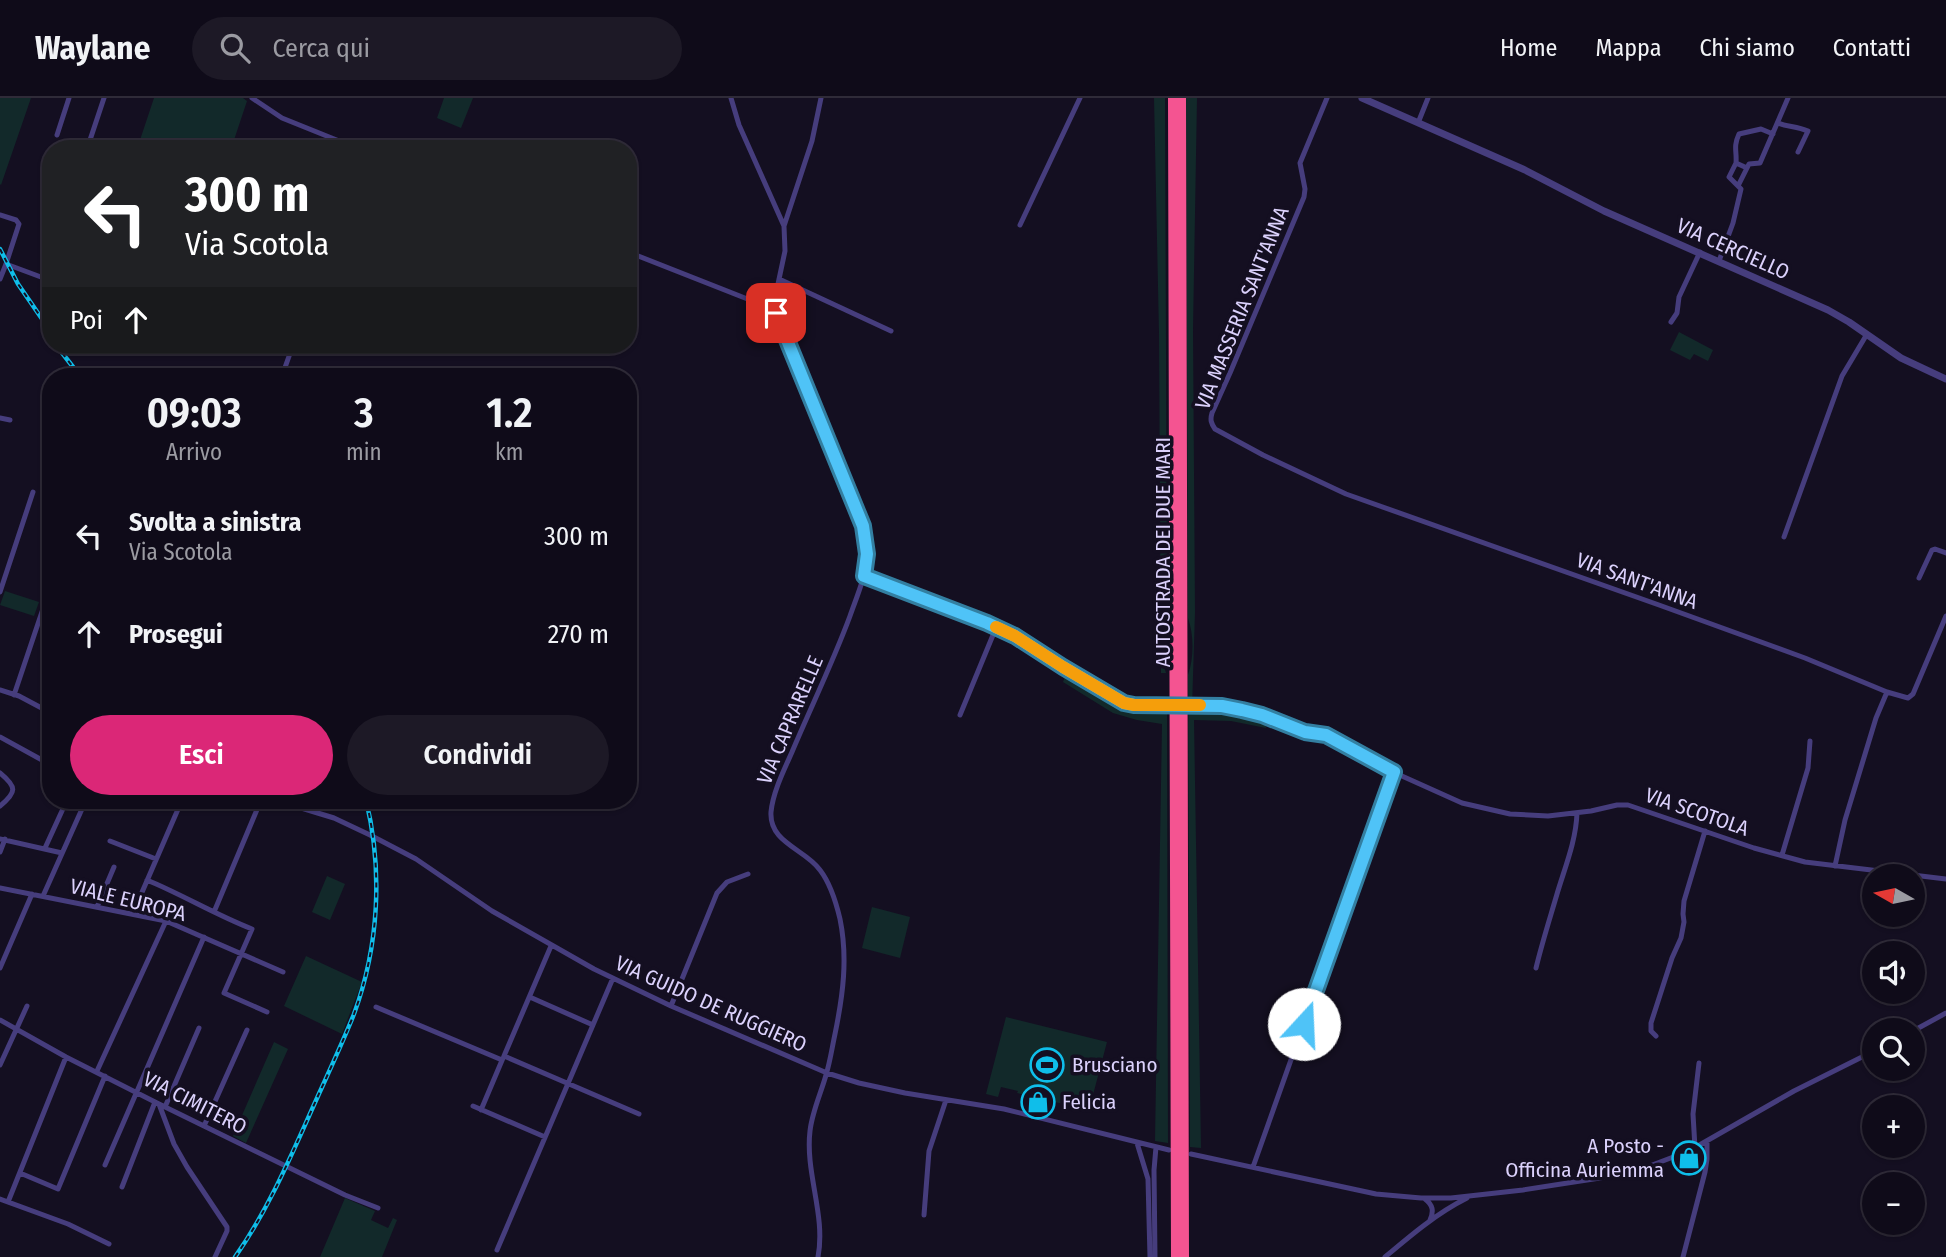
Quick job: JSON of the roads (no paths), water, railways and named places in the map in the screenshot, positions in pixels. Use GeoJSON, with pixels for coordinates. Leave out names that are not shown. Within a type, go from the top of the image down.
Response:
{"type":"FeatureCollection","features":[{"type":"Feature","properties":{"kind":"highway","name":"AUTOSTRADA DEI DUE MARI"},"geometry":{"type":"LineString","coordinates":[[1173,98],[1175,1257]]}},
{"type":"Feature","properties":{"kind":"highway","name":"AUTOSTRADA DEI DUE MARI"},"geometry":{"type":"LineString","coordinates":[[1181,98],[1184,1257]]}},
{"type":"Feature","properties":{"kind":"street"},"geometry":{"type":"LineString","coordinates":[[57,135],[69,98]]}},
{"type":"Feature","properties":{"kind":"street"},"geometry":{"type":"LineString","coordinates":[[90,140],[104,98]]}},
{"type":"Feature","properties":{"kind":"street"},"geometry":{"type":"LineString","coordinates":[[252,98],[282,118],[337,140]]}},
{"type":"Feature","properties":{"kind":"street"},"geometry":{"type":"LineString","coordinates":[[731,98],[739,125],[783,226]]}},
{"type":"Feature","properties":{"kind":"street"},"geometry":{"type":"LineString","coordinates":[[783,226],[812,141],[821,98]]}},
{"type":"Feature","properties":{"kind":"street"},"geometry":{"type":"LineString","coordinates":[[1020,225],[1080,98]]}},
{"type":"Feature","properties":{"kind":"street","name":"VIA MASSERIA SANT'ANNA"},"geometry":{"type":"LineString","coordinates":[[1212,425],[1212,413],[1304,197],[1300,163],[1327,98]]}},
{"type":"Feature","properties":{"kind":"street","name":"VIA CERCIELLO"},"geometry":{"type":"LineString","coordinates":[[1362,98],[1501,160],[1604,211],[1828,310],[1900,358],[1946,379]]}},
{"type":"Feature","properties":{"kind":"street"},"geometry":{"type":"LineString","coordinates":[[1418,123],[1428,98]]}},
{"type":"Feature","properties":{"kind":"street"},"geometry":{"type":"LineString","coordinates":[[1738,186],[1749,164],[1760,163],[1788,98]]}},
{"type":"Feature","properties":{"kind":"street"},"geometry":{"type":"LineString","coordinates":[[1778,123],[1808,131],[1798,152]]}},
{"type":"Feature","properties":{"kind":"street"},"geometry":{"type":"LineString","coordinates":[[1718,261],[1733,223],[1741,189],[1729,177],[1735,163],[1734,148],[1739,134],[1761,129],[1773,134]]}},
{"type":"Feature","properties":{"kind":"street"},"geometry":{"type":"LineString","coordinates":[[1735,163],[1747,168]]}},
{"type":"Feature","properties":{"kind":"street"},"geometry":{"type":"LineString","coordinates":[[0,215],[19,223],[0,279]]}},
{"type":"Feature","properties":{"kind":"street","name":"VIA CAPRARELLE"},"geometry":{"type":"LineString","coordinates":[[783,226],[785,251],[775,298],[776,313],[863,526],[867,554],[864,576],[831,667],[788,763],[774,799],[771,816],[775,831],[781,839],[811,860],[830,888],[840,919],[844,954],[844,981],[827,1073],[810,1128],[808,1149],[820,1229],[818,1257]]}},
{"type":"Feature","properties":{"kind":"street"},"geometry":{"type":"LineString","coordinates":[[1671,322],[1677,313],[1679,297],[1700,253]]}},
{"type":"Feature","properties":{"kind":"street"},"geometry":{"type":"LineString","coordinates":[[637,256],[776,313]]}},
{"type":"Feature","properties":{"kind":"street"},"geometry":{"type":"LineString","coordinates":[[6,264],[42,277]]}},
{"type":"Feature","properties":{"kind":"street"},"geometry":{"type":"LineString","coordinates":[[779,279],[891,331]]}},
{"type":"Feature","properties":{"kind":"street"},"geometry":{"type":"LineString","coordinates":[[750,300],[775,298]]}},
{"type":"Feature","properties":{"kind":"street"},"geometry":{"type":"LineString","coordinates":[[1784,537],[1842,376],[1867,334]]}},
{"type":"Feature","properties":{"kind":"street"},"geometry":{"type":"LineString","coordinates":[[0,418],[10,420]]}},
{"type":"Feature","properties":{"kind":"street","name":"VIA SANT'ANNA"},"geometry":{"type":"LineString","coordinates":[[1212,425],[1263,455],[1346,494],[1660,605],[1887,692]]}},
{"type":"Feature","properties":{"kind":"street"},"geometry":{"type":"LineString","coordinates":[[1,588],[33,492]]}},
{"type":"Feature","properties":{"kind":"street"},"geometry":{"type":"LineString","coordinates":[[1919,578],[1932,550],[1935,548],[1946,553]]}},
{"type":"Feature","properties":{"kind":"street","name":"VIA SCOTOLA"},"geometry":{"type":"LineString","coordinates":[[864,576],[1015,636],[1124,703],[1222,706],[1262,715],[1305,732],[1326,735],[1394,772],[1462,803],[1510,814],[1538,817],[1628,805],[1782,855],[1835,866],[1946,879]]}},
{"type":"Feature","properties":{"kind":"street"},"geometry":{"type":"LineString","coordinates":[[14,695],[42,612]]}},
{"type":"Feature","properties":{"kind":"street"},"geometry":{"type":"LineString","coordinates":[[1835,866],[1845,820],[1876,718],[1887,692],[1908,698],[1913,694],[1946,616]]}},
{"type":"Feature","properties":{"kind":"street"},"geometry":{"type":"LineString","coordinates":[[960,715],[993,635],[992,625]]}},
{"type":"Feature","properties":{"kind":"street"},"geometry":{"type":"LineString","coordinates":[[0,690],[42,709]]}},
{"type":"Feature","properties":{"kind":"street"},"geometry":{"type":"LineString","coordinates":[[0,737],[42,760]]}},
{"type":"Feature","properties":{"kind":"street"},"geometry":{"type":"LineString","coordinates":[[1782,855],[1809,763],[1810,741]]}},
{"type":"Feature","properties":{"kind":"street"},"geometry":{"type":"LineString","coordinates":[[1253,1167],[1394,772]]}},
{"type":"Feature","properties":{"kind":"street"},"geometry":{"type":"LineString","coordinates":[[0,773],[12,782],[14,788],[13,793],[0,806]]}},
{"type":"Feature","properties":{"kind":"street"},"geometry":{"type":"LineString","coordinates":[[46,848],[64,809]]}},
{"type":"Feature","properties":{"kind":"street"},"geometry":{"type":"LineString","coordinates":[[43,896],[82,809]]}},
{"type":"Feature","properties":{"kind":"street"},"geometry":{"type":"LineString","coordinates":[[133,913],[178,809]]}},
{"type":"Feature","properties":{"kind":"street"},"geometry":{"type":"LineString","coordinates":[[214,912],[257,809]]}},
{"type":"Feature","properties":{"kind":"street","name":"VIA GUIDO DE RUGGIERO"},"geometry":{"type":"LineString","coordinates":[[304,809],[334,818],[416,859],[492,911],[613,978],[827,1073],[859,1083],[1004,1109],[1169,1150]]}},
{"type":"Feature","properties":{"kind":"street"},"geometry":{"type":"LineString","coordinates":[[1536,968],[1577,825],[1577,813]]}},
{"type":"Feature","properties":{"kind":"street"},"geometry":{"type":"LineString","coordinates":[[1656,1036],[1651,1031],[1651,1023],[1681,938],[1684,901],[1705,831]]}},
{"type":"Feature","properties":{"kind":"street"},"geometry":{"type":"LineString","coordinates":[[0,852],[2,839],[62,853]]}},
{"type":"Feature","properties":{"kind":"street"},"geometry":{"type":"LineString","coordinates":[[110,841],[156,859]]}},
{"type":"Feature","properties":{"kind":"street"},"geometry":{"type":"LineString","coordinates":[[97,907],[114,867]]}},
{"type":"Feature","properties":{"kind":"street"},"geometry":{"type":"LineString","coordinates":[[671,1006],[717,893],[727,882],[748,874]]}},
{"type":"Feature","properties":{"kind":"street"},"geometry":{"type":"LineString","coordinates":[[147,880],[252,929],[224,993],[267,1012]]}},
{"type":"Feature","properties":{"kind":"street","name":"VIALE EUROPA"},"geometry":{"type":"LineString","coordinates":[[0,888],[166,921],[283,972]]}},
{"type":"Feature","properties":{"kind":"street"},"geometry":{"type":"LineString","coordinates":[[0,968],[32,894]]}},
{"type":"Feature","properties":{"kind":"street"},"geometry":{"type":"LineString","coordinates":[[97,1071],[166,921]]}},
{"type":"Feature","properties":{"kind":"street"},"geometry":{"type":"LineString","coordinates":[[105,1165],[204,937]]}},
{"type":"Feature","properties":{"kind":"street"},"geometry":{"type":"LineString","coordinates":[[481,1110],[551,946]]}},
{"type":"Feature","properties":{"kind":"street"},"geometry":{"type":"LineString","coordinates":[[497,1250],[613,978]]}},
{"type":"Feature","properties":{"kind":"street"},"geometry":{"type":"LineString","coordinates":[[531,998],[593,1025]]}},
{"type":"Feature","properties":{"kind":"street"},"geometry":{"type":"LineString","coordinates":[[0,1065],[27,1006]]}},
{"type":"Feature","properties":{"kind":"street"},"geometry":{"type":"LineString","coordinates":[[376,1007],[639,1114]]}},
{"type":"Feature","properties":{"kind":"street"},"geometry":{"type":"LineString","coordinates":[[1925,1024],[1946,1013]]}},
{"type":"Feature","properties":{"kind":"street","name":"VIA CIMITERO"},"geometry":{"type":"LineString","coordinates":[[0,1020],[66,1057],[204,1126],[345,1195],[378,1208]]}},
{"type":"Feature","properties":{"kind":"street"},"geometry":{"type":"LineString","coordinates":[[122,1187],[199,1028]]}},
{"type":"Feature","properties":{"kind":"street"},"geometry":{"type":"LineString","coordinates":[[204,1126],[247,1030]]}},
{"type":"Feature","properties":{"kind":"street"},"geometry":{"type":"LineString","coordinates":[[8,1202],[66,1057]]}},
{"type":"Feature","properties":{"kind":"street"},"geometry":{"type":"LineString","coordinates":[[1191,1154],[1376,1194],[1424,1198],[1472,1195],[1600,1178],[1647,1167],[1695,1148],[1794,1091],[1862,1057]]}},
{"type":"Feature","properties":{"kind":"street"},"geometry":{"type":"LineString","coordinates":[[1695,1148],[1693,1114],[1699,1063]]}},
{"type":"Feature","properties":{"kind":"street"},"geometry":{"type":"LineString","coordinates":[[20,1173],[58,1189],[105,1076]]}},
{"type":"Feature","properties":{"kind":"street"},"geometry":{"type":"LineString","coordinates":[[924,1215],[929,1152],[946,1100]]}},
{"type":"Feature","properties":{"kind":"street"},"geometry":{"type":"LineString","coordinates":[[160,1104],[180,1156],[227,1227],[215,1257]]}},
{"type":"Feature","properties":{"kind":"street"},"geometry":{"type":"LineString","coordinates":[[473,1106],[545,1137]]}},
{"type":"Feature","properties":{"kind":"street"},"geometry":{"type":"LineString","coordinates":[[1683,1257],[1705,1172],[1707,1141]]}},
{"type":"Feature","properties":{"kind":"street"},"geometry":{"type":"LineString","coordinates":[[1137,1143],[1149,1179],[1150,1257]]}},
{"type":"Feature","properties":{"kind":"street"},"geometry":{"type":"LineString","coordinates":[[1155,1257],[1156,1147]]}},
{"type":"Feature","properties":{"kind":"street"},"geometry":{"type":"LineString","coordinates":[[1385,1257],[1430,1220],[1472,1195]]}},
{"type":"Feature","properties":{"kind":"street"},"geometry":{"type":"LineString","coordinates":[[1424,1198],[1432,1206],[1430,1220]]}},
{"type":"Feature","properties":{"kind":"street"},"geometry":{"type":"LineString","coordinates":[[0,1199],[68,1224],[109,1244]]}},
{"type":"Feature","properties":{"kind":"railway"},"geometry":{"type":"LineString","coordinates":[[0,249],[18,284],[42,319]]}},
{"type":"Feature","properties":{"kind":"railway"},"geometry":{"type":"LineString","coordinates":[[63,354],[74,368]]}},
{"type":"Feature","properties":{"kind":"railway"},"geometry":{"type":"LineString","coordinates":[[235,1257],[257,1223],[284,1171],[343,1040],[362,988],[369,962],[376,908],[375,853],[368,809]]}},
{"type":"Feature","properties":{"kind":"place","name":"Brusciano"},"geometry":{"type":"Point","coordinates":[1047,1065]}},
{"type":"Feature","properties":{"kind":"place","name":"Felicia"},"geometry":{"type":"Point","coordinates":[1038,1102]}},
{"type":"Feature","properties":{"kind":"place","name":"A Posto - Officina Auriemma"},"geometry":{"type":"Point","coordinates":[1689,1158]}}]}
